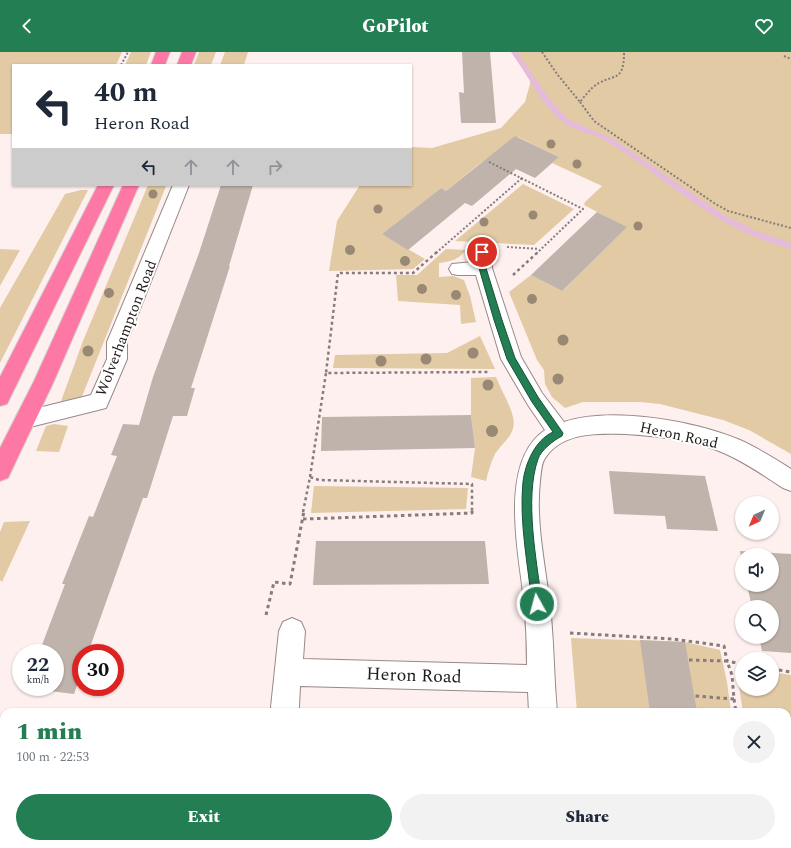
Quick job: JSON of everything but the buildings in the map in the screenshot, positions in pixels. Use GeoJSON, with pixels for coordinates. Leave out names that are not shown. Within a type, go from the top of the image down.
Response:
{"type":"FeatureCollection","features":[{"type":"Feature","properties":{"kind":"highway"},"geometry":{"type":"LineString","coordinates":[[158,64],[163,52]]}},
{"type":"Feature","properties":{"kind":"highway"},"geometry":{"type":"LineString","coordinates":[[184,64],[189,52]]}},
{"type":"Feature","properties":{"kind":"highway"},"geometry":{"type":"LineString","coordinates":[[0,398],[106,186]]}},
{"type":"Feature","properties":{"kind":"highway"},"geometry":{"type":"LineString","coordinates":[[0,471],[26,419],[131,186]]}},
{"type":"Feature","properties":{"kind":"street","name":"Wolverhampton Road"},"geometry":{"type":"LineString","coordinates":[[26,419],[99,402],[117,359],[117,342],[181,186]]}},
{"type":"Feature","properties":{"kind":"street"},"geometry":{"type":"LineString","coordinates":[[458,269],[482,260],[498,320],[511,359],[535,399],[559,433]]}},
{"type":"Feature","properties":{"kind":"street","name":"Heron Road"},"geometry":{"type":"LineString","coordinates":[[543,708],[537,604],[528,525],[528,482],[535,455],[552,436],[568,429],[598,425],[636,426],[697,436],[732,447],[791,480]]}},
{"type":"Feature","properties":{"kind":"street"},"geometry":{"type":"LineString","coordinates":[[285,707],[292,630]]}},
{"type":"Feature","properties":{"kind":"street","name":"Heron Road"},"geometry":{"type":"LineString","coordinates":[[288,672],[540,679]]}},
{"type":"Feature","properties":{"kind":"path"},"geometry":{"type":"LineString","coordinates":[[122,64],[128,52]]}},
{"type":"Feature","properties":{"kind":"path"},"geometry":{"type":"LineString","coordinates":[[542,52],[557,74],[594,121],[728,211],[791,228]]}},
{"type":"Feature","properties":{"kind":"path"},"geometry":{"type":"LineString","coordinates":[[580,102],[593,87],[621,73],[624,67],[624,52]]}},
{"type":"Feature","properties":{"kind":"path"},"geometry":{"type":"LineString","coordinates":[[784,56],[791,59]]}},
{"type":"Feature","properties":{"kind":"path"},"geometry":{"type":"LineString","coordinates":[[488,162],[583,209],[508,280]]}},
{"type":"Feature","properties":{"kind":"path"},"geometry":{"type":"LineString","coordinates":[[310,477],[319,480],[472,484],[472,513],[303,518],[326,373],[338,273],[413,273],[522,178]]}},
{"type":"Feature","properties":{"kind":"path"},"geometry":{"type":"LineString","coordinates":[[326,373],[490,372]]}},
{"type":"Feature","properties":{"kind":"path"},"geometry":{"type":"LineString","coordinates":[[568,633],[673,639],[724,646],[732,675],[735,708]]}},
{"type":"Feature","properties":{"kind":"path"},"geometry":{"type":"LineString","coordinates":[[689,660],[735,663]]}},
{"type":"Feature","properties":{"kind":"path"},"geometry":{"type":"LineString","coordinates":[[779,670],[791,672]]}},
{"type":"Feature","properties":{"kind":"path"},"geometry":{"type":"LineString","coordinates":[[695,696],[734,699]]}},
{"type":"Feature","properties":{"kind":"shaded area"},"geometry":{"type":"Polygon","coordinates":[[[0,52],[122,52],[116,64],[12,64],[12,134],[0,134],[0,52]]]}},
{"type":"Feature","properties":{"kind":"shaded area"},"geometry":{"type":"Polygon","coordinates":[[[131,52],[151,52],[146,64],[125,64],[131,52]]]}},
{"type":"Feature","properties":{"kind":"shaded area"},"geometry":{"type":"Polygon","coordinates":[[[199,52],[216,52],[211,64],[194,64],[199,52]]]}},
{"type":"Feature","properties":{"kind":"shaded area"},"geometry":{"type":"Polygon","coordinates":[[[225,52],[248,52],[244,64],[220,64],[225,52]]]}},
{"type":"Feature","properties":{"kind":"shaded area"},"geometry":{"type":"Polygon","coordinates":[[[513,52],[791,52],[791,454],[749,430],[723,420],[660,404],[640,402],[583,402],[565,408],[552,397],[545,384],[544,370],[537,360],[509,292],[531,275],[562,291],[626,227],[584,205],[585,202],[602,186],[552,163],[559,157],[518,137],[478,165],[446,191],[441,188],[382,234],[425,259],[413,269],[329,271],[337,221],[359,186],[412,186],[412,147],[432,148],[501,128],[525,102],[530,84],[530,77],[527,67],[513,52]]]}},
{"type":"Feature","properties":{"kind":"shaded area"},"geometry":{"type":"Polygon","coordinates":[[[523,184],[574,209],[534,245],[455,241],[523,184]]]}},
{"type":"Feature","properties":{"kind":"shaded area"},"geometry":{"type":"Polygon","coordinates":[[[148,186],[166,186],[81,399],[61,401],[83,341],[148,186]]]}},
{"type":"Feature","properties":{"kind":"shaded area"},"geometry":{"type":"Polygon","coordinates":[[[88,190],[0,363],[0,308],[65,194],[88,190]]]}},
{"type":"Feature","properties":{"kind":"shaded area"},"geometry":{"type":"Polygon","coordinates":[[[0,249],[20,250],[0,286],[0,249]]]}},
{"type":"Feature","properties":{"kind":"shaded area"},"geometry":{"type":"Polygon","coordinates":[[[446,249],[466,250],[454,260],[439,263],[439,277],[453,276],[464,280],[470,296],[476,322],[461,324],[460,305],[398,301],[396,275],[417,275],[446,249]]]}},
{"type":"Feature","properties":{"kind":"shaded area"},"geometry":{"type":"Polygon","coordinates":[[[480,336],[495,369],[333,368],[335,355],[447,353],[480,336]]]}},
{"type":"Feature","properties":{"kind":"shaded area"},"geometry":{"type":"Polygon","coordinates":[[[496,377],[510,407],[514,423],[511,433],[495,454],[486,481],[471,477],[475,448],[471,415],[471,378],[496,377]]]}},
{"type":"Feature","properties":{"kind":"shaded area"},"geometry":{"type":"Polygon","coordinates":[[[54,424],[68,426],[59,452],[36,451],[46,426],[54,424]]]}},
{"type":"Feature","properties":{"kind":"shaded area"},"geometry":{"type":"Polygon","coordinates":[[[314,486],[468,488],[466,509],[311,513],[314,486]]]}},
{"type":"Feature","properties":{"kind":"shaded area"},"geometry":{"type":"Polygon","coordinates":[[[30,521],[2,582],[0,580],[0,532],[4,522],[30,521]]]}},
{"type":"Feature","properties":{"kind":"shaded area"},"geometry":{"type":"Polygon","coordinates":[[[571,638],[685,642],[720,650],[727,682],[730,708],[577,708],[571,638]]]}},
{"type":"Feature","properties":{"kind":"shaded area"},"geometry":{"type":"Polygon","coordinates":[[[779,673],[791,675],[791,708],[742,708],[740,696],[779,696],[779,673]]]}},
{"type":"Feature","properties":{"kind":"waterway"},"geometry":{"type":"LineString","coordinates":[[514,52],[548,103],[566,121],[576,127],[610,140],[722,218],[741,228],[791,246]]}},
{"type":"Feature","properties":{"kind":"route"},"geometry":{"type":"LineString","coordinates":[[482,252],[483,268],[511,359],[535,399],[559,433],[552,436],[535,455],[528,482],[528,525],[537,604]]}}]}
